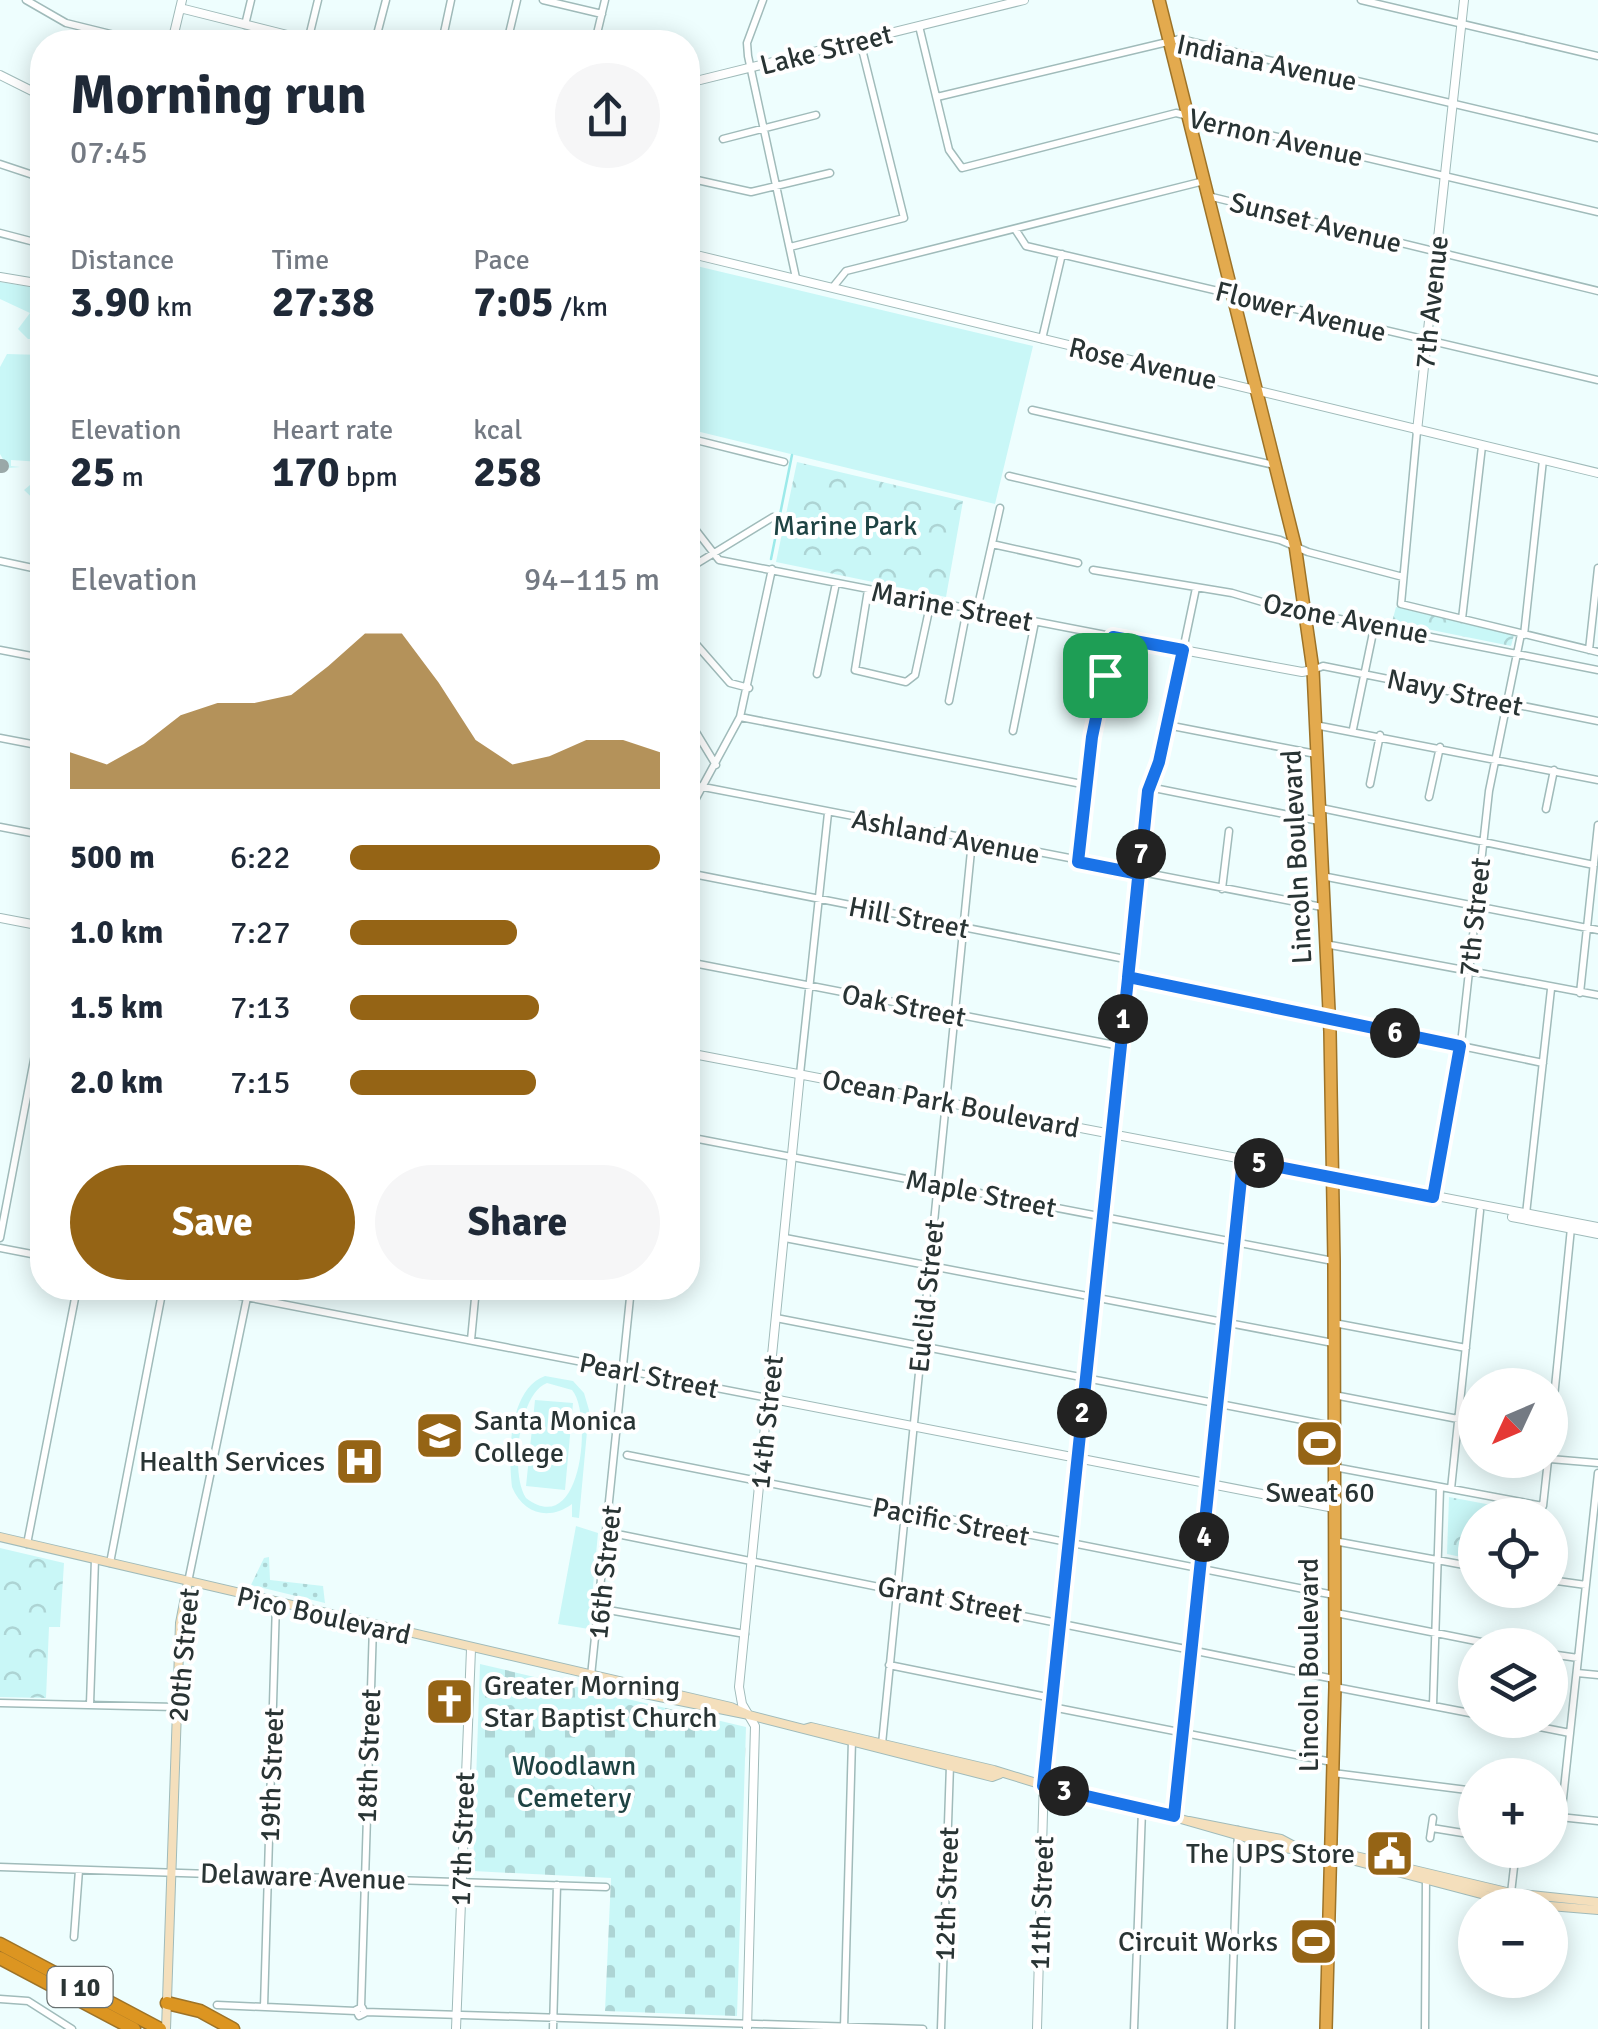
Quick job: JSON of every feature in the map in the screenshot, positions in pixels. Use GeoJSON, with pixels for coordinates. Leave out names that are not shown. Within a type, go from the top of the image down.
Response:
{"type":"FeatureCollection","features":[{"type":"Feature","properties":{"kind":"highway","name":"Lincoln Boulevard"},"geometry":{"type":"LineString","coordinates":[[1159,0],[1294,546],[1313,670],[1329,1018],[1334,1262],[1335,1683],[1326,2029]]}},
{"type":"Feature","properties":{"kind":"highway","name":"I 10"},"geometry":{"type":"LineString","coordinates":[[0,1944],[163,2029]]}},
{"type":"Feature","properties":{"kind":"highway","name":"I 10"},"geometry":{"type":"LineString","coordinates":[[0,1958],[134,2029]]}},
{"type":"Feature","properties":{"kind":"highway"},"geometry":{"type":"LineString","coordinates":[[167,2007],[200,2011],[233,2029]]}},
{"type":"Feature","properties":{"kind":"main road","name":"Pico Boulevard"},"geometry":{"type":"LineString","coordinates":[[0,1537],[950,1763],[992,1777],[1000,1774],[1296,1847],[1331,1855],[1343,1853],[1429,1881],[1464,1888]]}},
{"type":"Feature","properties":{"kind":"main road","name":"20th Street"},"geometry":{"type":"LineString","coordinates":[[163,2029],[167,2007],[181,1612],[188,1582]]}},
{"type":"Feature","properties":{"kind":"main road","name":"Pico Boulevard"},"geometry":{"type":"LineString","coordinates":[[1429,1881],[1464,1888]]}},
{"type":"Feature","properties":{"kind":"main road","name":"Pico Boulevard"},"geometry":{"type":"LineString","coordinates":[[1568,1903],[1598,1906]]}},
{"type":"Feature","properties":{"kind":"main road","name":"Pico Boulevard"},"geometry":{"type":"LineString","coordinates":[[1568,1905],[1598,1906]]}},
{"type":"Feature","properties":{"kind":"street"},"geometry":{"type":"LineString","coordinates":[[26,0],[66,23],[94,30]]}},
{"type":"Feature","properties":{"kind":"street"},"geometry":{"type":"LineString","coordinates":[[245,24],[251,0]]}},
{"type":"Feature","properties":{"kind":"street"},"geometry":{"type":"LineString","coordinates":[[314,30],[318,0]]}},
{"type":"Feature","properties":{"kind":"street"},"geometry":{"type":"LineString","coordinates":[[378,30],[386,0]]}},
{"type":"Feature","properties":{"kind":"street"},"geometry":{"type":"LineString","coordinates":[[445,30],[452,0]]}},
{"type":"Feature","properties":{"kind":"street"},"geometry":{"type":"LineString","coordinates":[[510,30],[517,0]]}},
{"type":"Feature","properties":{"kind":"street"},"geometry":{"type":"LineString","coordinates":[[543,0],[602,14]]}},
{"type":"Feature","properties":{"kind":"street"},"geometry":{"type":"LineString","coordinates":[[598,30],[605,0]]}},
{"type":"Feature","properties":{"kind":"street"},"geometry":{"type":"LineString","coordinates":[[763,0],[747,43],[762,130],[796,278]]}},
{"type":"Feature","properties":{"kind":"street","name":"Lake Street"},"geometry":{"type":"LineString","coordinates":[[700,80],[1024,0]]}},
{"type":"Feature","properties":{"kind":"street"},"geometry":{"type":"LineString","coordinates":[[1361,0],[1598,56]]}},
{"type":"Feature","properties":{"kind":"street","name":"7th Avenue"},"geometry":{"type":"LineString","coordinates":[[1462,619],[1400,604],[1464,0]]}},
{"type":"Feature","properties":{"kind":"street"},"geometry":{"type":"LineString","coordinates":[[175,30],[181,4],[268,30]]}},
{"type":"Feature","properties":{"kind":"street"},"geometry":{"type":"LineString","coordinates":[[919,26],[936,97]]}},
{"type":"Feature","properties":{"kind":"street","name":"Indiana Avenue"},"geometry":{"type":"LineString","coordinates":[[936,97],[1168,40],[1598,138]]}},
{"type":"Feature","properties":{"kind":"street"},"geometry":{"type":"LineString","coordinates":[[790,247],[904,218],[860,41]]}},
{"type":"Feature","properties":{"kind":"street"},"geometry":{"type":"LineString","coordinates":[[0,75],[30,90]]}},
{"type":"Feature","properties":{"kind":"street","name":"Vernon Avenue"},"geometry":{"type":"LineString","coordinates":[[936,97],[956,164],[962,168],[1176,113],[1598,212]]}},
{"type":"Feature","properties":{"kind":"street"},"geometry":{"type":"LineString","coordinates":[[723,139],[816,115]]}},
{"type":"Feature","properties":{"kind":"street"},"geometry":{"type":"LineString","coordinates":[[0,164],[30,174]]}},
{"type":"Feature","properties":{"kind":"street"},"geometry":{"type":"LineString","coordinates":[[700,181],[742,191],[830,173]]}},
{"type":"Feature","properties":{"kind":"street","name":"Sunset Avenue"},"geometry":{"type":"LineString","coordinates":[[833,287],[846,271],[1205,181]]}},
{"type":"Feature","properties":{"kind":"street","name":"Sunset Avenue"},"geometry":{"type":"LineString","coordinates":[[1208,196],[1598,292]]}},
{"type":"Feature","properties":{"kind":"street","name":"Flower Avenue"},"geometry":{"type":"LineString","coordinates":[[1015,229],[1026,246],[1598,380]]}},
{"type":"Feature","properties":{"kind":"street"},"geometry":{"type":"LineString","coordinates":[[0,233],[30,241]]}},
{"type":"Feature","properties":{"kind":"street"},"geometry":{"type":"LineString","coordinates":[[1042,339],[1062,254]]}},
{"type":"Feature","properties":{"kind":"street","name":"Rose Avenue"},"geometry":{"type":"LineString","coordinates":[[700,256],[1598,473]]}},
{"type":"Feature","properties":{"kind":"street"},"geometry":{"type":"LineString","coordinates":[[0,277],[30,282]]}},
{"type":"Feature","properties":{"kind":"street"},"geometry":{"type":"LineString","coordinates":[[1032,410],[1275,465]]}},
{"type":"Feature","properties":{"kind":"street"},"geometry":{"type":"LineString","coordinates":[[700,441],[784,462]]}},
{"type":"Feature","properties":{"kind":"street"},"geometry":{"type":"LineString","coordinates":[[1482,446],[1462,619],[1594,651],[1598,568]]}},
{"type":"Feature","properties":{"kind":"street","name":"7th Street"},"geometry":{"type":"LineString","coordinates":[[1433,1199],[1460,1046],[1482,841],[1523,634],[1543,460]]}},
{"type":"Feature","properties":{"kind":"street"},"geometry":{"type":"LineString","coordinates":[[1009,476],[1402,576]]}},
{"type":"Feature","properties":{"kind":"street"},"geometry":{"type":"LineString","coordinates":[[977,610],[1000,508]]}},
{"type":"Feature","properties":{"kind":"street"},"geometry":{"type":"LineString","coordinates":[[700,562],[773,517]]}},
{"type":"Feature","properties":{"kind":"street"},"geometry":{"type":"LineString","coordinates":[[700,538],[711,554]]}},
{"type":"Feature","properties":{"kind":"street"},"geometry":{"type":"LineString","coordinates":[[992,544],[1078,563]]}},
{"type":"Feature","properties":{"kind":"street","name":"Marine Street"},"geometry":{"type":"LineString","coordinates":[[711,554],[719,560],[868,590],[1302,672],[1313,670]]}},
{"type":"Feature","properties":{"kind":"street"},"geometry":{"type":"LineString","coordinates":[[0,561],[30,567]]}},
{"type":"Feature","properties":{"kind":"street"},"geometry":{"type":"LineString","coordinates":[[700,791],[740,717],[772,570]]}},
{"type":"Feature","properties":{"kind":"street","name":"Ozone Avenue"},"geometry":{"type":"LineString","coordinates":[[1093,570],[1598,670]]}},
{"type":"Feature","properties":{"kind":"street"},"geometry":{"type":"LineString","coordinates":[[816,674],[836,583]]}},
{"type":"Feature","properties":{"kind":"street","name":"11th Street"},"geometry":{"type":"LineString","coordinates":[[1037,2029],[1043,1786],[1120,1046],[1149,786],[1167,725],[1196,588]]}},
{"type":"Feature","properties":{"kind":"street"},"geometry":{"type":"LineString","coordinates":[[868,590],[853,664],[855,670],[881,677],[912,681],[931,602]]}},
{"type":"Feature","properties":{"kind":"street"},"geometry":{"type":"LineString","coordinates":[[949,702],[967,608]]}},
{"type":"Feature","properties":{"kind":"street"},"geometry":{"type":"LineString","coordinates":[[1014,731],[1035,622]]}},
{"type":"Feature","properties":{"kind":"street"},"geometry":{"type":"LineString","coordinates":[[1353,730],[1375,623]]}},
{"type":"Feature","properties":{"kind":"street"},"geometry":{"type":"LineString","coordinates":[[1078,862],[1113,637]]}},
{"type":"Feature","properties":{"kind":"street"},"geometry":{"type":"LineString","coordinates":[[700,649],[730,683],[749,688]]}},
{"type":"Feature","properties":{"kind":"street"},"geometry":{"type":"LineString","coordinates":[[0,650],[30,656]]}},
{"type":"Feature","properties":{"kind":"street","name":"Navy Street"},"geometry":{"type":"LineString","coordinates":[[1313,670],[1324,666],[1598,721]]}},
{"type":"Feature","properties":{"kind":"street"},"geometry":{"type":"LineString","coordinates":[[740,717],[1087,785]]}},
{"type":"Feature","properties":{"kind":"street"},"geometry":{"type":"LineString","coordinates":[[1167,725],[1317,754]]}},
{"type":"Feature","properties":{"kind":"street"},"geometry":{"type":"LineString","coordinates":[[1315,725],[1598,780]]}},
{"type":"Feature","properties":{"kind":"street"},"geometry":{"type":"LineString","coordinates":[[1370,784],[1380,735]]}},
{"type":"Feature","properties":{"kind":"street"},"geometry":{"type":"LineString","coordinates":[[0,738],[30,744]]}},
{"type":"Feature","properties":{"kind":"street"},"geometry":{"type":"LineString","coordinates":[[700,739],[716,765]]}},
{"type":"Feature","properties":{"kind":"street"},"geometry":{"type":"LineString","coordinates":[[1429,797],[1440,747]]}},
{"type":"Feature","properties":{"kind":"street"},"geometry":{"type":"LineString","coordinates":[[1546,809],[1554,770]]}},
{"type":"Feature","properties":{"kind":"street"},"geometry":{"type":"LineString","coordinates":[[1149,786],[1482,841],[1594,864]]}},
{"type":"Feature","properties":{"kind":"street","name":"Ashland Avenue"},"geometry":{"type":"LineString","coordinates":[[702,787],[1324,907]]}},
{"type":"Feature","properties":{"kind":"street","name":"14th Street"},"geometry":{"type":"LineString","coordinates":[[748,2026],[756,1743],[755,1726],[740,1687],[828,814]]}},
{"type":"Feature","properties":{"kind":"street"},"geometry":{"type":"LineString","coordinates":[[1580,992],[1598,825]]}},
{"type":"Feature","properties":{"kind":"street"},"geometry":{"type":"LineString","coordinates":[[0,827],[30,833]]}},
{"type":"Feature","properties":{"kind":"street"},"geometry":{"type":"LineString","coordinates":[[1222,889],[1229,832]]}},
{"type":"Feature","properties":{"kind":"street","name":"Euclid Street"},"geometry":{"type":"LineString","coordinates":[[881,1747],[972,841]]}},
{"type":"Feature","properties":{"kind":"street","name":"Hill Street"},"geometry":{"type":"LineString","coordinates":[[700,875],[1130,960]]}},
{"type":"Feature","properties":{"kind":"street"},"geometry":{"type":"LineString","coordinates":[[1322,876],[1598,930]]}},
{"type":"Feature","properties":{"kind":"street"},"geometry":{"type":"LineString","coordinates":[[0,918],[30,924]]}},
{"type":"Feature","properties":{"kind":"street"},"geometry":{"type":"LineString","coordinates":[[1326,944],[1598,995]]}},
{"type":"Feature","properties":{"kind":"street","name":"Oak Street"},"geometry":{"type":"LineString","coordinates":[[700,964],[1120,1046]]}},
{"type":"Feature","properties":{"kind":"street"},"geometry":{"type":"LineString","coordinates":[[1128,977],[1543,1063]]}},
{"type":"Feature","properties":{"kind":"street"},"geometry":{"type":"LineString","coordinates":[[1526,1214],[1551,989]]}},
{"type":"Feature","properties":{"kind":"street","name":"Ocean Park Boulevard"},"geometry":{"type":"LineString","coordinates":[[700,1054],[1111,1133],[1332,1178],[1345,1184],[1571,1228],[1594,1229]]}},
{"type":"Feature","properties":{"kind":"street"},"geometry":{"type":"LineString","coordinates":[[0,1238],[30,1081]]}},
{"type":"Feature","properties":{"kind":"street","name":"Maple Street"},"geometry":{"type":"LineString","coordinates":[[700,1139],[1334,1262]]}},
{"type":"Feature","properties":{"kind":"street"},"geometry":{"type":"LineString","coordinates":[[1174,1816],[1243,1160]]}},
{"type":"Feature","properties":{"kind":"street","name":"Ocean Park Boulevard"},"geometry":{"type":"LineString","coordinates":[[1433,1199],[1504,1213]]}},
{"type":"Feature","properties":{"kind":"street"},"geometry":{"type":"LineString","coordinates":[[1464,1368],[1480,1210]]}},
{"type":"Feature","properties":{"kind":"street"},"geometry":{"type":"LineString","coordinates":[[1504,1213],[1594,1229],[1598,1215]]}},
{"type":"Feature","properties":{"kind":"street"},"geometry":{"type":"LineString","coordinates":[[1557,1368],[1571,1228]]}},
{"type":"Feature","properties":{"kind":"street"},"geometry":{"type":"LineString","coordinates":[[785,1238],[1334,1344]]}},
{"type":"Feature","properties":{"kind":"street"},"geometry":{"type":"LineString","coordinates":[[0,1248],[30,1254]]}},
{"type":"Feature","properties":{"kind":"street"},"geometry":{"type":"LineString","coordinates":[[27,1544],[75,1300]]}},
{"type":"Feature","properties":{"kind":"street"},"geometry":{"type":"LineString","coordinates":[[110,1563],[161,1300]]}},
{"type":"Feature","properties":{"kind":"street","name":"20th Street"},"geometry":{"type":"LineString","coordinates":[[188,1582],[246,1300]]}},
{"type":"Feature","properties":{"kind":"street","name":"Pearl Street"},"geometry":{"type":"LineString","coordinates":[[263,1300],[1334,1508]]}},
{"type":"Feature","properties":{"kind":"street"},"geometry":{"type":"LineString","coordinates":[[470,1340],[475,1300]]}},
{"type":"Feature","properties":{"kind":"street","name":"16th Street"},"geometry":{"type":"LineString","coordinates":[[590,1678],[630,1300]]}},
{"type":"Feature","properties":{"kind":"street"},"geometry":{"type":"LineString","coordinates":[[776,1318],[1334,1426]]}},
{"type":"Feature","properties":{"kind":"street"},"geometry":{"type":"LineString","coordinates":[[1334,1323],[1466,1348]]}},
{"type":"Feature","properties":{"kind":"street"},"geometry":{"type":"LineString","coordinates":[[1334,1395],[1458,1418],[1451,1490]]}},
{"type":"Feature","properties":{"kind":"street","name":"Pacific Street"},"geometry":{"type":"LineString","coordinates":[[628,1456],[1334,1594]]}},
{"type":"Feature","properties":{"kind":"street"},"geometry":{"type":"LineString","coordinates":[[1568,1461],[1598,1463]]}},
{"type":"Feature","properties":{"kind":"street"},"geometry":{"type":"LineString","coordinates":[[1334,1467],[1542,1506],[1546,1478]]}},
{"type":"Feature","properties":{"kind":"street"},"geometry":{"type":"LineString","coordinates":[[1567,1758],[1598,1473]]}},
{"type":"Feature","properties":{"kind":"street"},"geometry":{"type":"LineString","coordinates":[[1432,1705],[1440,1488]]}},
{"type":"Feature","properties":{"kind":"street","name":"Grant Street"},"geometry":{"type":"LineString","coordinates":[[622,1535],[897,1588],[1458,1710]]}},
{"type":"Feature","properties":{"kind":"street"},"geometry":{"type":"LineString","coordinates":[[1334,1541],[1458,1565]]}},
{"type":"Feature","properties":{"kind":"street"},"geometry":{"type":"LineString","coordinates":[[90,1704],[96,1560]]}},
{"type":"Feature","properties":{"kind":"street"},"geometry":{"type":"LineString","coordinates":[[1588,1562],[1598,1563]]}},
{"type":"Feature","properties":{"kind":"street"},"geometry":{"type":"LineString","coordinates":[[1568,1582],[1586,1585]]}},
{"type":"Feature","properties":{"kind":"street","name":"19th Street"},"geometry":{"type":"LineString","coordinates":[[264,2007],[276,1603]]}},
{"type":"Feature","properties":{"kind":"street"},"geometry":{"type":"LineString","coordinates":[[614,1611],[745,1634]]}},
{"type":"Feature","properties":{"kind":"street"},"geometry":{"type":"LineString","coordinates":[[1334,1613],[1458,1638]]}},
{"type":"Feature","properties":{"kind":"street","name":"18th Street"},"geometry":{"type":"LineString","coordinates":[[360,2029],[373,1626]]}},
{"type":"Feature","properties":{"kind":"street","name":"17th Street"},"geometry":{"type":"LineString","coordinates":[[456,2029],[471,1650]]}},
{"type":"Feature","properties":{"kind":"street"},"geometry":{"type":"LineString","coordinates":[[1568,1657],[1578,1658]]}},
{"type":"Feature","properties":{"kind":"street"},"geometry":{"type":"LineString","coordinates":[[889,1666],[1333,1768],[1458,1787]]}},
{"type":"Feature","properties":{"kind":"street"},"geometry":{"type":"LineString","coordinates":[[1577,1673],[1598,1675]]}},
{"type":"Feature","properties":{"kind":"street"},"geometry":{"type":"LineString","coordinates":[[0,1703],[176,1708]]}},
{"type":"Feature","properties":{"kind":"street"},"geometry":{"type":"LineString","coordinates":[[844,2028],[852,1740]]}},
{"type":"Feature","properties":{"kind":"street","name":"12th Street"},"geometry":{"type":"LineString","coordinates":[[941,2029],[950,1763]]}},
{"type":"Feature","properties":{"kind":"street"},"geometry":{"type":"LineString","coordinates":[[1134,2029],[1142,1809]]}},
{"type":"Feature","properties":{"kind":"street"},"geometry":{"type":"LineString","coordinates":[[1430,1838],[1434,1818]]}},
{"type":"Feature","properties":{"kind":"street"},"geometry":{"type":"LineString","coordinates":[[1568,1818],[1598,1821]]}},
{"type":"Feature","properties":{"kind":"street"},"geometry":{"type":"LineString","coordinates":[[1432,1828],[1458,1832]]}},
{"type":"Feature","properties":{"kind":"street"},"geometry":{"type":"LineString","coordinates":[[1230,2029],[1238,1833]]}},
{"type":"Feature","properties":{"kind":"street","name":"Delaware Avenue"},"geometry":{"type":"LineString","coordinates":[[0,1867],[606,1887]]}},
{"type":"Feature","properties":{"kind":"street"},"geometry":{"type":"LineString","coordinates":[[74,1937],[80,1870]]}},
{"type":"Feature","properties":{"kind":"street"},"geometry":{"type":"LineString","coordinates":[[1424,2029],[1429,1881]]}},
{"type":"Feature","properties":{"kind":"street"},"geometry":{"type":"LineString","coordinates":[[553,2029],[557,1885]]}},
{"type":"Feature","properties":{"kind":"street"},"geometry":{"type":"LineString","coordinates":[[0,1999],[28,2001],[72,2029]]}},
{"type":"Feature","properties":{"kind":"street"},"geometry":{"type":"LineString","coordinates":[[217,2005],[650,2025],[923,2029]]}},
{"type":"Feature","properties":{"kind":"green space"},"geometry":{"type":"Polygon","coordinates":[[[700,267],[1033,346],[995,504],[700,432],[700,267]]]}},
{"type":"Feature","properties":{"kind":"green space"},"geometry":{"type":"Polygon","coordinates":[[[0,282],[30,287],[30,313],[0,299],[0,282]]]}},
{"type":"Feature","properties":{"kind":"green space"},"geometry":{"type":"Polygon","coordinates":[[[30,313],[30,339],[18,329],[30,313]]]}},
{"type":"Feature","properties":{"kind":"green space"},"geometry":{"type":"Polygon","coordinates":[[[7,354],[30,355],[30,461],[11,460],[11,466],[20,467],[8,468],[0,454],[0,367],[7,354]]]}},
{"type":"Feature","properties":{"kind":"green space","name":"Marine Park"},"geometry":{"type":"Polygon","coordinates":[[[797,462],[963,501],[946,597],[776,562],[797,462]]]}},
{"type":"Feature","properties":{"kind":"green space"},"geometry":{"type":"Polygon","coordinates":[[[1396,607],[1514,635],[1511,646],[1392,622],[1396,607]]]}},
{"type":"Feature","properties":{"kind":"green space"},"geometry":{"type":"Polygon","coordinates":[[[545,1376],[573,1381],[584,1393],[589,1410],[579,1518],[572,1517],[572,1504],[546,1513],[530,1509],[512,1487],[514,1424],[524,1394],[545,1376]],[[547,1383],[537,1390],[523,1418],[518,1454],[521,1487],[526,1498],[545,1507],[560,1503],[571,1489],[578,1469],[582,1423],[572,1390],[547,1383]]]}},
{"type":"Feature","properties":{"kind":"green space"},"geometry":{"type":"Polygon","coordinates":[[[535,1400],[573,1403],[565,1490],[526,1486],[535,1400]]]}},
{"type":"Feature","properties":{"kind":"green space"},"geometry":{"type":"Polygon","coordinates":[[[1449,1497],[1458,1499],[1458,1556],[1447,1554],[1449,1497]]]}},
{"type":"Feature","properties":{"kind":"green space"},"geometry":{"type":"Polygon","coordinates":[[[576,1526],[598,1533],[589,1629],[558,1624],[576,1526]]]}},
{"type":"Feature","properties":{"kind":"green space"},"geometry":{"type":"Polygon","coordinates":[[[0,1548],[64,1563],[60,1627],[49,1627],[46,1698],[0,1697],[0,1548]]]}},
{"type":"Feature","properties":{"kind":"green space"},"geometry":{"type":"Polygon","coordinates":[[[269,1557],[270,1580],[323,1586],[325,1603],[251,1585],[264,1558],[269,1557]]]}},
{"type":"Feature","properties":{"kind":"green space","name":"Woodlawn Cemetery"},"geometry":{"type":"Polygon","coordinates":[[[480,1664],[746,1727],[737,2016],[605,2011],[611,1878],[473,1871],[480,1664]]]}},
{"type":"Feature","properties":{"kind":"waterway"},"geometry":{"type":"LineString","coordinates":[[771,559],[792,455]]}},
{"type":"Feature","properties":{"kind":"place","name":"Santa Monica College"},"geometry":{"type":"Point","coordinates":[439,1436]}},
{"type":"Feature","properties":{"kind":"place","name":"Sweat 60"},"geometry":{"type":"Point","coordinates":[1320,1444]}},
{"type":"Feature","properties":{"kind":"place","name":"Health Services"},"geometry":{"type":"Point","coordinates":[360,1461]}},
{"type":"Feature","properties":{"kind":"place","name":"Greater Morning Star Baptist Church"},"geometry":{"type":"Point","coordinates":[449,1701]}},
{"type":"Feature","properties":{"kind":"place","name":"The UPS Store"},"geometry":{"type":"Point","coordinates":[1390,1853]}},
{"type":"Feature","properties":{"kind":"place","name":"Circuit Works"},"geometry":{"type":"Point","coordinates":[1313,1941]}},
{"type":"Feature","properties":{"kind":"route"},"geometry":{"type":"LineString","coordinates":[[1105,675],[1092,737],[1078,862],[1139,874],[1134,926],[1128,977],[1120,1046],[1093,1298],[1043,1786],[1132,1810],[1174,1816],[1243,1160],[1433,1197],[1460,1046],[1340,1022],[1316,1012],[1128,977],[1138,878],[1139,874],[1140,870],[1148,791],[1159,762],[1183,650],[1113,637],[1105,675]]}}]}
